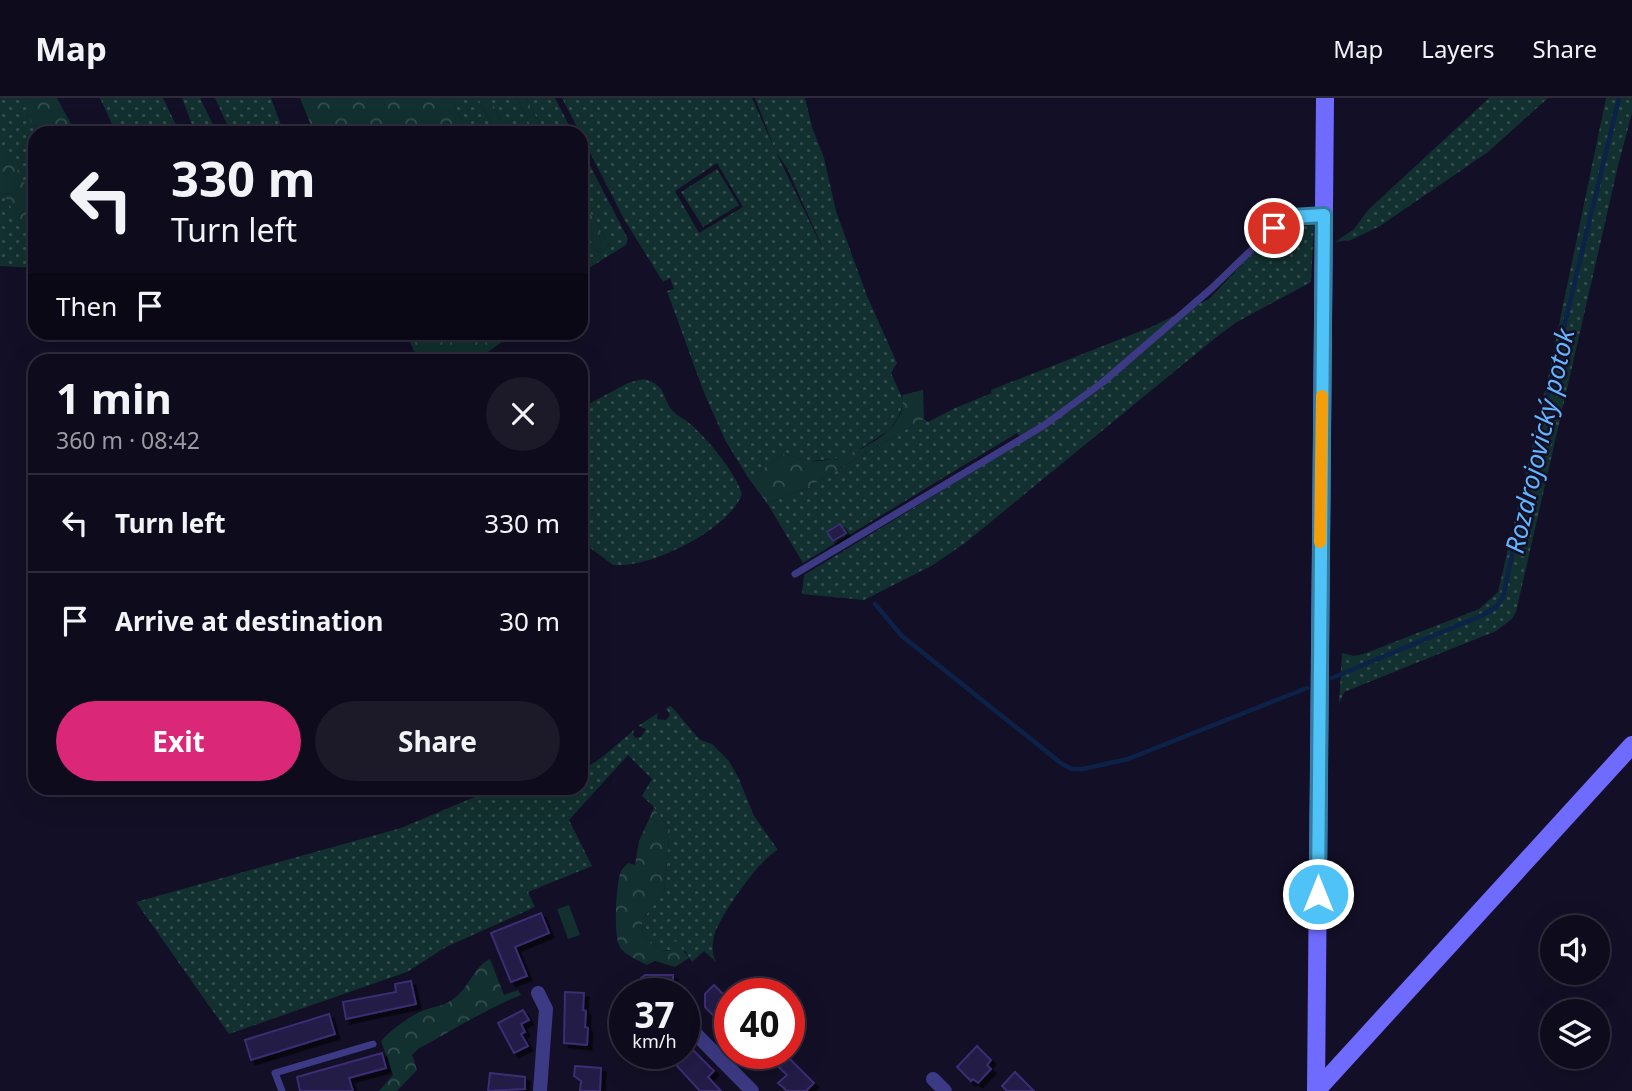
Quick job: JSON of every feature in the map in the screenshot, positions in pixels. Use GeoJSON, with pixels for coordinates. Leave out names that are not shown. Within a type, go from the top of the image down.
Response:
{"type":"FeatureCollection","features":[{"type":"Feature","properties":{"kind":"street"},"geometry":{"type":"LineString","coordinates":[[1316,1091],[1325,98]]}},
{"type":"Feature","properties":{"kind":"street"},"geometry":{"type":"LineString","coordinates":[[1316,1091],[1632,745]]}},
{"type":"Feature","properties":{"kind":"street"},"geometry":{"type":"LineString","coordinates":[[538,993],[546,1009],[540,1091]]}},
{"type":"Feature","properties":{"kind":"street"},"geometry":{"type":"LineString","coordinates":[[700,1038],[752,1091]]}},
{"type":"Feature","properties":{"kind":"street"},"geometry":{"type":"LineString","coordinates":[[933,1079],[944,1091]]}},
{"type":"Feature","properties":{"kind":"lane"},"geometry":{"type":"LineString","coordinates":[[795,574],[1043,426],[1103,382],[1212,288],[1274,228],[1292,217],[1324,215]]}},
{"type":"Feature","properties":{"kind":"lane"},"geometry":{"type":"LineString","coordinates":[[282,1091],[275,1073],[373,1044]]}},
{"type":"Feature","properties":{"kind":"green space"},"geometry":{"type":"Polygon","coordinates":[[[0,98],[26,98],[26,114],[36,126],[28,126],[28,268],[0,266],[0,98]]]}},
{"type":"Feature","properties":{"kind":"green space"},"geometry":{"type":"Polygon","coordinates":[[[26,98],[57,98],[72,126],[36,126],[26,114],[26,98]]]}},
{"type":"Feature","properties":{"kind":"green space"},"geometry":{"type":"Polygon","coordinates":[[[100,98],[163,98],[177,126],[113,126],[100,98]]]}},
{"type":"Feature","properties":{"kind":"green space"},"geometry":{"type":"Polygon","coordinates":[[[182,98],[200,98],[214,126],[192,126],[182,98]]]}},
{"type":"Feature","properties":{"kind":"green space"},"geometry":{"type":"Polygon","coordinates":[[[215,98],[271,98],[281,126],[228,126],[215,98]]]}},
{"type":"Feature","properties":{"kind":"green space"},"geometry":{"type":"Polygon","coordinates":[[[300,98],[451,98],[465,126],[311,126],[300,98]]]}},
{"type":"Feature","properties":{"kind":"green space"},"geometry":{"type":"Polygon","coordinates":[[[451,98],[478,98],[492,126],[465,126],[451,98]]]}},
{"type":"Feature","properties":{"kind":"green space"},"geometry":{"type":"Polygon","coordinates":[[[478,98],[490,98],[504,126],[492,126],[478,98]]]}},
{"type":"Feature","properties":{"kind":"green space"},"geometry":{"type":"Polygon","coordinates":[[[490,98],[517,98],[531,126],[504,126],[490,98]]]}},
{"type":"Feature","properties":{"kind":"green space"},"geometry":{"type":"Polygon","coordinates":[[[517,98],[526,98],[541,126],[531,126],[517,98]]]}},
{"type":"Feature","properties":{"kind":"green space"},"geometry":{"type":"Polygon","coordinates":[[[526,98],[555,98],[569,126],[541,126],[526,98]]]}},
{"type":"Feature","properties":{"kind":"green space"},"geometry":{"type":"Polygon","coordinates":[[[562,98],[752,98],[776,152],[755,98],[805,98],[824,158],[836,211],[867,296],[897,363],[891,373],[904,402],[898,418],[889,430],[852,454],[809,461],[783,454],[749,479],[725,440],[703,390],[667,291],[674,289],[670,278],[663,282],[624,219],[588,149],[588,126],[576,126],[562,98]],[[777,154],[822,246],[787,168],[777,154]],[[717,163],[675,191],[699,233],[743,207],[717,163]]]}},
{"type":"Feature","properties":{"kind":"green space"},"geometry":{"type":"Polygon","coordinates":[[[1489,98],[1548,98],[1488,152],[1380,226],[1351,240],[1335,242],[1354,229],[1368,210],[1489,98]]]}},
{"type":"Feature","properties":{"kind":"green space"},"geometry":{"type":"Polygon","coordinates":[[[1606,98],[1632,98],[1632,113],[1516,612],[1512,619],[1496,631],[1344,692],[1339,704],[1342,653],[1354,656],[1366,653],[1479,609],[1498,592],[1550,368],[1606,98]]]}},
{"type":"Feature","properties":{"kind":"green space"},"geometry":{"type":"Polygon","coordinates":[[[0,142],[28,188],[28,237],[0,188],[0,142]]]}},
{"type":"Feature","properties":{"kind":"green space"},"geometry":{"type":"Polygon","coordinates":[[[588,162],[628,239],[626,245],[588,269],[588,236],[597,251],[603,252],[609,245],[588,209],[588,162]]]}},
{"type":"Feature","properties":{"kind":"green space"},"geometry":{"type":"Polygon","coordinates":[[[717,169],[739,205],[703,227],[681,192],[717,169]]]}},
{"type":"Feature","properties":{"kind":"green space"},"geometry":{"type":"Polygon","coordinates":[[[588,209],[609,245],[603,252],[597,251],[588,236],[588,209]]]}},
{"type":"Feature","properties":{"kind":"green space"},"geometry":{"type":"Polygon","coordinates":[[[1314,225],[1311,282],[1237,322],[1219,335],[965,543],[933,565],[864,600],[802,594],[804,575],[1023,441],[1017,433],[803,563],[767,503],[805,489],[924,419],[928,422],[992,393],[991,390],[1151,327],[1209,299],[1264,241],[1288,228],[1314,225]]]}},
{"type":"Feature","properties":{"kind":"green space"},"geometry":{"type":"Polygon","coordinates":[[[409,340],[504,340],[485,354],[415,354],[409,340]]]}},
{"type":"Feature","properties":{"kind":"green space"},"geometry":{"type":"Polygon","coordinates":[[[643,379],[657,385],[670,408],[712,446],[734,476],[742,494],[734,508],[721,521],[686,545],[647,561],[613,565],[588,546],[588,404],[628,383],[643,379]]]}},
{"type":"Feature","properties":{"kind":"green space"},"geometry":{"type":"Polygon","coordinates":[[[923,390],[924,419],[805,489],[767,503],[749,479],[783,454],[820,461],[861,449],[888,431],[897,420],[902,408],[902,395],[923,390]]]}},
{"type":"Feature","properties":{"kind":"green space"},"geometry":{"type":"Polygon","coordinates":[[[671,706],[700,740],[712,744],[729,761],[754,816],[778,850],[741,888],[717,927],[713,940],[716,962],[704,951],[692,962],[685,951],[661,950],[643,935],[642,920],[664,893],[670,830],[653,806],[642,796],[652,779],[628,755],[569,820],[592,866],[528,892],[535,907],[446,947],[407,972],[229,1034],[136,902],[401,828],[479,795],[588,795],[588,766],[634,730],[633,735],[636,738],[641,737],[646,729],[638,726],[658,713],[657,719],[666,720],[670,715],[666,708],[671,706]]]}},
{"type":"Feature","properties":{"kind":"green space"},"geometry":{"type":"Polygon","coordinates":[[[654,808],[670,830],[664,893],[642,920],[643,935],[661,950],[671,951],[671,943],[676,941],[689,958],[675,967],[655,961],[647,965],[632,958],[620,947],[616,932],[619,877],[628,863],[635,865],[639,841],[654,808]]]}},
{"type":"Feature","properties":{"kind":"green space"},"geometry":{"type":"Polygon","coordinates":[[[569,905],[580,935],[568,939],[557,909],[569,905]]]}},
{"type":"Feature","properties":{"kind":"green space"},"geometry":{"type":"Polygon","coordinates":[[[490,959],[504,995],[518,990],[521,995],[418,1049],[412,1055],[417,1070],[397,1091],[379,1091],[393,1075],[381,1041],[411,1017],[452,1000],[490,959]]]}},
{"type":"Feature","properties":{"kind":"building"},"geometry":{"type":"Polygon","coordinates":[[[840,524],[846,533],[833,541],[827,532],[840,524]]]}},
{"type":"Feature","properties":{"kind":"building"},"geometry":{"type":"Polygon","coordinates":[[[541,913],[549,933],[515,947],[527,976],[511,982],[491,933],[541,913]]]}},
{"type":"Feature","properties":{"kind":"building"},"geometry":{"type":"Polygon","coordinates":[[[645,975],[673,975],[673,978],[641,978],[645,975]]]}},
{"type":"Feature","properties":{"kind":"building"},"geometry":{"type":"Polygon","coordinates":[[[411,981],[416,1004],[346,1019],[343,1002],[396,992],[395,984],[411,981]]]}},
{"type":"Feature","properties":{"kind":"building"},"geometry":{"type":"Polygon","coordinates":[[[714,985],[714,1016],[705,1007],[705,994],[714,985]]]}},
{"type":"Feature","properties":{"kind":"building"},"geometry":{"type":"Polygon","coordinates":[[[565,992],[584,993],[587,1045],[564,1043],[565,992]]]}},
{"type":"Feature","properties":{"kind":"building"},"geometry":{"type":"Polygon","coordinates":[[[523,1010],[529,1020],[521,1024],[525,1032],[521,1034],[528,1046],[514,1053],[498,1023],[523,1010]]]}},
{"type":"Feature","properties":{"kind":"building"},"geometry":{"type":"Polygon","coordinates":[[[329,1014],[335,1034],[251,1060],[245,1040],[329,1014]]]}},
{"type":"Feature","properties":{"kind":"building"},"geometry":{"type":"Polygon","coordinates":[[[977,1046],[991,1060],[987,1065],[991,1069],[978,1083],[973,1079],[971,1081],[957,1067],[977,1046]]]}},
{"type":"Feature","properties":{"kind":"building"},"geometry":{"type":"Polygon","coordinates":[[[382,1053],[386,1068],[349,1078],[353,1091],[300,1091],[297,1077],[382,1053]]]}},
{"type":"Feature","properties":{"kind":"building"},"geometry":{"type":"Polygon","coordinates":[[[700,1057],[714,1071],[708,1077],[721,1091],[700,1091],[680,1069],[700,1069],[700,1057]]]}},
{"type":"Feature","properties":{"kind":"building"},"geometry":{"type":"Polygon","coordinates":[[[575,1066],[601,1068],[600,1091],[580,1091],[581,1081],[574,1076],[575,1066]]]}},
{"type":"Feature","properties":{"kind":"building"},"geometry":{"type":"Polygon","coordinates":[[[781,1069],[800,1069],[814,1083],[806,1091],[787,1091],[778,1083],[787,1075],[781,1069]]]}},
{"type":"Feature","properties":{"kind":"building"},"geometry":{"type":"Polygon","coordinates":[[[1015,1072],[1034,1091],[1007,1091],[1002,1086],[1015,1072]]]}},
{"type":"Feature","properties":{"kind":"building"},"geometry":{"type":"Polygon","coordinates":[[[490,1073],[525,1077],[525,1089],[488,1091],[490,1073]]]}},
{"type":"Feature","properties":{"kind":"waterway","name":"Rozdrojovický potok"},"geometry":{"type":"LineString","coordinates":[[1332,678],[1483,615],[1496,607],[1503,597],[1536,443],[1619,98]]}},
{"type":"Feature","properties":{"kind":"waterway","name":"Rozdrojovický potok"},"geometry":{"type":"LineString","coordinates":[[875,604],[902,636],[1062,764],[1072,769],[1128,759],[1307,688]]}},
{"type":"Feature","properties":{"kind":"slow traffic"},"geometry":{"type":"LineString","coordinates":[[1320,542],[1322,396]]}},
{"type":"Feature","properties":{"kind":"route"},"geometry":{"type":"LineString","coordinates":[[1274,228],[1292,217],[1324,215],[1318,894]]}}]}
